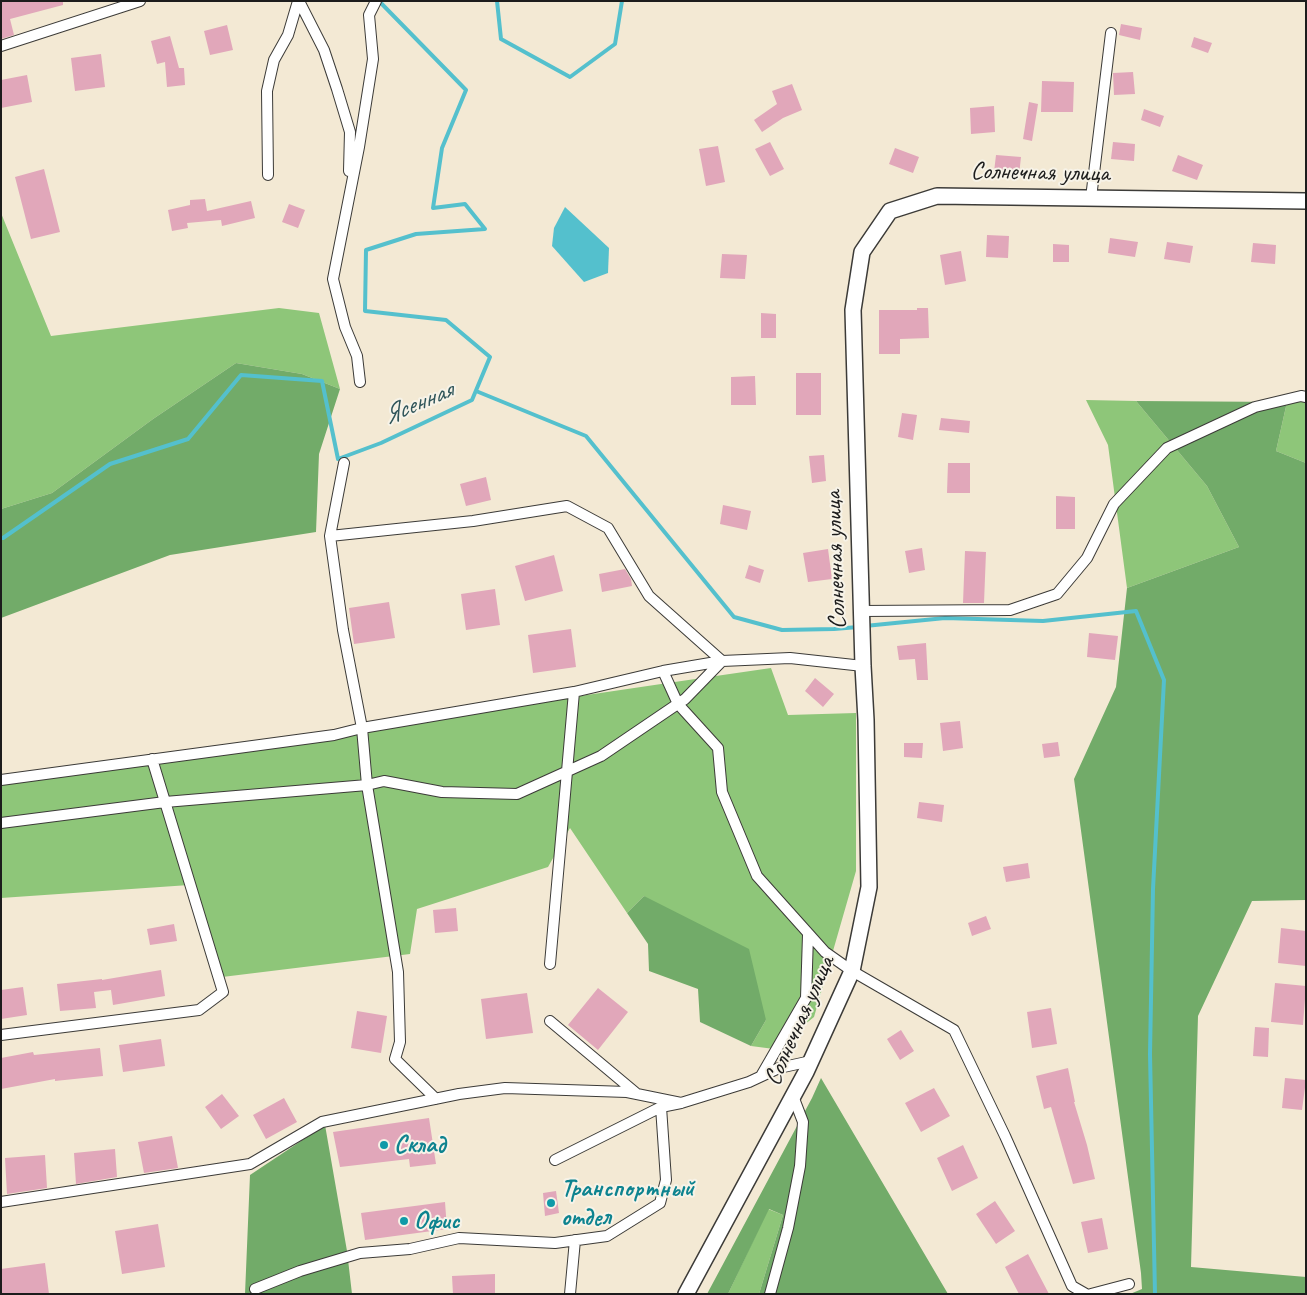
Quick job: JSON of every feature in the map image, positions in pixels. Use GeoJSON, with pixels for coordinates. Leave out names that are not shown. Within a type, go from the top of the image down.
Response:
{"type":"FeatureCollection","features":[{"type":"Feature","properties":{"kind":"street"},"geometry":{"type":"LineString","coordinates":[[1,46],[140,1]]}},
{"type":"Feature","properties":{"kind":"street"},"geometry":{"type":"LineString","coordinates":[[268,176],[267,92],[274,60],[288,35],[299,1]]}},
{"type":"Feature","properties":{"kind":"street"},"geometry":{"type":"LineString","coordinates":[[299,1],[324,50],[350,132],[349,197]]}},
{"type":"Feature","properties":{"kind":"street"},"geometry":{"type":"LineString","coordinates":[[360,382],[357,356],[345,327],[333,279],[359,147],[373,59],[369,14],[376,1]]}},
{"type":"Feature","properties":{"kind":"street"},"geometry":{"type":"LineString","coordinates":[[1091,198],[1111,33]]}},
{"type":"Feature","properties":{"kind":"street","name":"Солнечная улица"},"geometry":{"type":"LineString","coordinates":[[686,1294],[811,1061],[852,971],[870,887],[853,310],[862,252],[890,212],[937,196],[1306,201]]}},
{"type":"Feature","properties":{"kind":"street"},"geometry":{"type":"LineString","coordinates":[[862,611],[1010,610],[1056,594],[1087,558],[1114,504],[1167,448],[1255,407],[1301,396],[1306,397]]}},
{"type":"Feature","properties":{"kind":"street"},"geometry":{"type":"LineString","coordinates":[[344,463],[330,536],[342,630],[362,728],[367,785],[398,972],[400,1042],[395,1059],[436,1099]]}},
{"type":"Feature","properties":{"kind":"street"},"geometry":{"type":"LineString","coordinates":[[330,536],[473,521],[567,506],[608,528],[648,596],[722,661]]}},
{"type":"Feature","properties":{"kind":"street"},"geometry":{"type":"LineString","coordinates":[[1,780],[334,734],[574,692],[663,671],[722,661],[790,658],[863,666]]}},
{"type":"Feature","properties":{"kind":"street"},"geometry":{"type":"LineString","coordinates":[[1,823],[164,802],[367,785],[384,781],[442,792],[517,794],[600,756],[685,699],[722,661]]}},
{"type":"Feature","properties":{"kind":"street"},"geometry":{"type":"LineString","coordinates":[[663,671],[678,704],[718,748],[722,792],[757,876],[825,952],[852,971],[954,1030],[1072,1286],[1086,1294]]}},
{"type":"Feature","properties":{"kind":"street"},"geometry":{"type":"LineString","coordinates":[[550,964],[574,692]]}},
{"type":"Feature","properties":{"kind":"street"},"geometry":{"type":"LineString","coordinates":[[1,1035],[199,1010],[223,992],[152,760]]}},
{"type":"Feature","properties":{"kind":"street"},"geometry":{"type":"LineString","coordinates":[[761,1076],[806,998],[808,935]]}},
{"type":"Feature","properties":{"kind":"street"},"geometry":{"type":"LineString","coordinates":[[550,1021],[636,1094]]}},
{"type":"Feature","properties":{"kind":"street"},"geometry":{"type":"LineString","coordinates":[[555,1160],[661,1107],[682,1103],[749,1082],[779,1068],[811,1061]]}},
{"type":"Feature","properties":{"kind":"street"},"geometry":{"type":"LineString","coordinates":[[1,1202],[250,1164],[322,1122],[436,1099],[505,1088],[627,1092],[682,1103]]}},
{"type":"Feature","properties":{"kind":"street"},"geometry":{"type":"LineString","coordinates":[[770,1294],[788,1228],[800,1166],[803,1122],[793,1096]]}},
{"type":"Feature","properties":{"kind":"street"},"geometry":{"type":"LineString","coordinates":[[255,1289],[300,1271],[360,1253],[410,1250],[459,1238],[555,1243],[607,1236],[660,1203],[666,1180],[661,1107]]}},
{"type":"Feature","properties":{"kind":"street"},"geometry":{"type":"LineString","coordinates":[[570,1294],[575,1240]]}},
{"type":"Feature","properties":{"kind":"street"},"geometry":{"type":"LineString","coordinates":[[1091,1294],[1129,1284]]}},
{"type":"Feature","properties":{"kind":"green space"},"geometry":{"type":"Polygon","coordinates":[[[1,213],[51,336],[279,308],[319,313],[340,389],[302,374],[236,363],[153,419],[52,493],[1,509],[1,213]]]}},
{"type":"Feature","properties":{"kind":"green space"},"geometry":{"type":"Polygon","coordinates":[[[236,363],[302,374],[340,389],[319,454],[316,532],[170,555],[1,618],[1,509],[52,493],[153,419],[236,363]]]}},
{"type":"Feature","properties":{"kind":"green space"},"geometry":{"type":"Polygon","coordinates":[[[1086,400],[1136,401],[1207,486],[1239,547],[1127,588],[1108,445],[1086,400]]]}},
{"type":"Feature","properties":{"kind":"green space"},"geometry":{"type":"Polygon","coordinates":[[[1136,401],[1287,402],[1276,451],[1306,463],[1306,900],[1252,901],[1198,1016],[1191,1267],[1306,1277],[1306,1294],[1130,1294],[1142,1289],[1141,1273],[1074,779],[1116,687],[1127,588],[1239,547],[1207,486],[1136,401]]]}},
{"type":"Feature","properties":{"kind":"green space"},"geometry":{"type":"Polygon","coordinates":[[[1287,402],[1306,402],[1306,463],[1276,451],[1287,402]]]}},
{"type":"Feature","properties":{"kind":"green space"},"geometry":{"type":"Polygon","coordinates":[[[771,668],[788,715],[856,713],[856,871],[814,1017],[774,1049],[751,1046],[766,1020],[644,896],[627,913],[570,828],[548,867],[417,909],[410,954],[214,978],[189,885],[1,898],[1,782],[194,755],[771,668]]]}},
{"type":"Feature","properties":{"kind":"green space"},"geometry":{"type":"Polygon","coordinates":[[[644,896],[749,949],[766,1020],[751,1046],[700,1022],[698,989],[649,971],[648,944],[627,913],[644,896]]]}},
{"type":"Feature","properties":{"kind":"green space"},"geometry":{"type":"Polygon","coordinates":[[[821,1078],[948,1294],[759,1294],[783,1215],[769,1209],[728,1294],[707,1294],[821,1078]]]}},
{"type":"Feature","properties":{"kind":"green space"},"geometry":{"type":"Polygon","coordinates":[[[325,1125],[347,1251],[352,1294],[245,1294],[250,1175],[325,1125]]]}},
{"type":"Feature","properties":{"kind":"green space"},"geometry":{"type":"Polygon","coordinates":[[[768,1209],[783,1215],[759,1294],[728,1294],[768,1209]]]}},
{"type":"Feature","properties":{"kind":"water"},"geometry":{"type":"Polygon","coordinates":[[[565,207],[609,248],[608,273],[584,282],[552,246],[554,228],[565,207]]]}},
{"type":"Feature","properties":{"kind":"building"},"geometry":{"type":"Polygon","coordinates":[[[1,1],[63,1],[63,5],[10,19],[14,35],[1,39],[1,1]]]}},
{"type":"Feature","properties":{"kind":"building"},"geometry":{"type":"Polygon","coordinates":[[[1121,24],[1142,28],[1140,40],[1119,35],[1121,24]]]}},
{"type":"Feature","properties":{"kind":"building"},"geometry":{"type":"Polygon","coordinates":[[[227,25],[233,50],[210,55],[204,31],[227,25]]]}},
{"type":"Feature","properties":{"kind":"building"},"geometry":{"type":"Polygon","coordinates":[[[170,36],[179,68],[184,68],[185,85],[167,87],[165,62],[157,64],[151,41],[170,36]]]}},
{"type":"Feature","properties":{"kind":"building"},"geometry":{"type":"Polygon","coordinates":[[[1194,37],[1212,43],[1208,53],[1191,47],[1194,37]]]}},
{"type":"Feature","properties":{"kind":"building"},"geometry":{"type":"Polygon","coordinates":[[[101,54],[105,87],[75,91],[71,58],[101,54]]]}},
{"type":"Feature","properties":{"kind":"building"},"geometry":{"type":"Polygon","coordinates":[[[1133,72],[1135,94],[1114,95],[1113,73],[1133,72]]]}},
{"type":"Feature","properties":{"kind":"building"},"geometry":{"type":"Polygon","coordinates":[[[27,75],[32,102],[1,108],[1,80],[27,75]]]}},
{"type":"Feature","properties":{"kind":"building"},"geometry":{"type":"Polygon","coordinates":[[[1042,81],[1074,82],[1073,112],[1041,112],[1042,81]]]}},
{"type":"Feature","properties":{"kind":"building"},"geometry":{"type":"Polygon","coordinates":[[[792,84],[802,110],[783,118],[762,132],[754,120],[777,104],[772,91],[792,84]]]}},
{"type":"Feature","properties":{"kind":"building"},"geometry":{"type":"Polygon","coordinates":[[[1029,102],[1038,104],[1032,141],[1023,139],[1029,102]]]}},
{"type":"Feature","properties":{"kind":"building"},"geometry":{"type":"Polygon","coordinates":[[[994,106],[995,132],[971,134],[970,108],[994,106]]]}},
{"type":"Feature","properties":{"kind":"building"},"geometry":{"type":"Polygon","coordinates":[[[1144,109],[1164,116],[1160,127],[1141,120],[1144,109]]]}},
{"type":"Feature","properties":{"kind":"building"},"geometry":{"type":"Polygon","coordinates":[[[770,142],[784,169],[770,176],[755,149],[770,142]]]}},
{"type":"Feature","properties":{"kind":"building"},"geometry":{"type":"Polygon","coordinates":[[[1113,142],[1135,144],[1134,161],[1111,159],[1113,142]]]}},
{"type":"Feature","properties":{"kind":"building"},"geometry":{"type":"Polygon","coordinates":[[[718,146],[725,182],[706,186],[699,149],[718,146]]]}},
{"type":"Feature","properties":{"kind":"building"},"geometry":{"type":"Polygon","coordinates":[[[895,148],[919,157],[913,173],[889,164],[895,148]]]}},
{"type":"Feature","properties":{"kind":"building"},"geometry":{"type":"Polygon","coordinates":[[[996,155],[1021,157],[1019,175],[994,172],[996,155]]]}},
{"type":"Feature","properties":{"kind":"building"},"geometry":{"type":"Polygon","coordinates":[[[1178,155],[1203,165],[1197,180],[1172,171],[1178,155]]]}},
{"type":"Feature","properties":{"kind":"building"},"geometry":{"type":"Polygon","coordinates":[[[44,169],[60,232],[31,239],[15,177],[44,169]]]}},
{"type":"Feature","properties":{"kind":"building"},"geometry":{"type":"Polygon","coordinates":[[[205,199],[207,211],[251,201],[255,218],[222,226],[221,220],[187,223],[188,228],[172,231],[168,210],[190,205],[190,200],[205,199]]]}},
{"type":"Feature","properties":{"kind":"building"},"geometry":{"type":"Polygon","coordinates":[[[289,204],[305,210],[298,228],[282,222],[289,204]]]}},
{"type":"Feature","properties":{"kind":"building"},"geometry":{"type":"Polygon","coordinates":[[[987,235],[1009,236],[1008,258],[986,257],[987,235]]]}},
{"type":"Feature","properties":{"kind":"building"},"geometry":{"type":"Polygon","coordinates":[[[1110,238],[1138,242],[1135,257],[1108,253],[1110,238]]]}},
{"type":"Feature","properties":{"kind":"building"},"geometry":{"type":"Polygon","coordinates":[[[1167,242],[1193,246],[1190,263],[1164,259],[1167,242]]]}},
{"type":"Feature","properties":{"kind":"building"},"geometry":{"type":"Polygon","coordinates":[[[1253,243],[1276,245],[1275,264],[1251,262],[1253,243]]]}},
{"type":"Feature","properties":{"kind":"building"},"geometry":{"type":"Polygon","coordinates":[[[1053,244],[1069,245],[1069,262],[1053,262],[1053,244]]]}},
{"type":"Feature","properties":{"kind":"building"},"geometry":{"type":"Polygon","coordinates":[[[961,251],[966,281],[945,285],[940,255],[961,251]]]}},
{"type":"Feature","properties":{"kind":"building"},"geometry":{"type":"Polygon","coordinates":[[[722,254],[747,255],[745,279],[720,278],[722,254]]]}},
{"type":"Feature","properties":{"kind":"building"},"geometry":{"type":"Polygon","coordinates":[[[917,308],[928,308],[929,338],[900,339],[900,354],[879,354],[879,310],[917,310],[917,308]]]}},
{"type":"Feature","properties":{"kind":"building"},"geometry":{"type":"Polygon","coordinates":[[[761,313],[776,314],[776,338],[761,338],[761,313]]]}},
{"type":"Feature","properties":{"kind":"building"},"geometry":{"type":"Polygon","coordinates":[[[796,373],[821,373],[821,415],[796,415],[796,373]]]}},
{"type":"Feature","properties":{"kind":"building"},"geometry":{"type":"Polygon","coordinates":[[[755,376],[756,405],[731,405],[731,377],[755,376]]]}},
{"type":"Feature","properties":{"kind":"building"},"geometry":{"type":"Polygon","coordinates":[[[902,413],[917,415],[913,440],[898,437],[902,413]]]}},
{"type":"Feature","properties":{"kind":"building"},"geometry":{"type":"Polygon","coordinates":[[[941,418],[970,421],[969,433],[939,430],[941,418]]]}},
{"type":"Feature","properties":{"kind":"building"},"geometry":{"type":"Polygon","coordinates":[[[824,455],[826,481],[812,483],[809,456],[824,455]]]}},
{"type":"Feature","properties":{"kind":"building"},"geometry":{"type":"Polygon","coordinates":[[[948,463],[970,463],[970,493],[947,493],[948,463]]]}},
{"type":"Feature","properties":{"kind":"building"},"geometry":{"type":"Polygon","coordinates":[[[486,477],[491,500],[466,506],[460,484],[486,477]]]}},
{"type":"Feature","properties":{"kind":"building"},"geometry":{"type":"Polygon","coordinates":[[[1056,496],[1075,497],[1075,529],[1056,529],[1056,496]]]}},
{"type":"Feature","properties":{"kind":"building"},"geometry":{"type":"Polygon","coordinates":[[[723,505],[751,511],[747,530],[720,524],[723,505]]]}},
{"type":"Feature","properties":{"kind":"building"},"geometry":{"type":"Polygon","coordinates":[[[922,548],[925,570],[909,573],[905,551],[922,548]]]}},
{"type":"Feature","properties":{"kind":"building"},"geometry":{"type":"Polygon","coordinates":[[[828,549],[832,579],[808,582],[803,553],[828,549]]]}},
{"type":"Feature","properties":{"kind":"building"},"geometry":{"type":"Polygon","coordinates":[[[965,551],[986,552],[984,603],[963,603],[965,551]]]}},
{"type":"Feature","properties":{"kind":"building"},"geometry":{"type":"Polygon","coordinates":[[[554,555],[563,591],[525,601],[515,566],[554,555]]]}},
{"type":"Feature","properties":{"kind":"building"},"geometry":{"type":"Polygon","coordinates":[[[749,565],[764,570],[760,583],[745,578],[749,565]]]}},
{"type":"Feature","properties":{"kind":"building"},"geometry":{"type":"Polygon","coordinates":[[[625,569],[631,579],[632,586],[602,592],[599,574],[625,569]]]}},
{"type":"Feature","properties":{"kind":"building"},"geometry":{"type":"Polygon","coordinates":[[[495,589],[500,625],[466,630],[461,594],[495,589]]]}},
{"type":"Feature","properties":{"kind":"building"},"geometry":{"type":"Polygon","coordinates":[[[389,602],[395,638],[354,644],[349,608],[389,602]]]}},
{"type":"Feature","properties":{"kind":"building"},"geometry":{"type":"Polygon","coordinates":[[[571,629],[576,667],[533,673],[528,635],[571,629]]]}},
{"type":"Feature","properties":{"kind":"building"},"geometry":{"type":"Polygon","coordinates":[[[1089,633],[1118,636],[1115,660],[1087,657],[1089,633]]]}},
{"type":"Feature","properties":{"kind":"building"},"geometry":{"type":"Polygon","coordinates":[[[926,643],[928,680],[917,680],[915,659],[899,660],[897,646],[926,643]]]}},
{"type":"Feature","properties":{"kind":"building"},"geometry":{"type":"Polygon","coordinates":[[[815,678],[834,694],[823,707],[805,691],[815,678]]]}},
{"type":"Feature","properties":{"kind":"building"},"geometry":{"type":"Polygon","coordinates":[[[960,721],[963,748],[943,751],[940,723],[960,721]]]}},
{"type":"Feature","properties":{"kind":"building"},"geometry":{"type":"Polygon","coordinates":[[[1058,742],[1060,756],[1044,758],[1042,744],[1058,742]]]}},
{"type":"Feature","properties":{"kind":"building"},"geometry":{"type":"Polygon","coordinates":[[[904,743],[923,743],[922,758],[904,757],[904,743]]]}},
{"type":"Feature","properties":{"kind":"building"},"geometry":{"type":"Polygon","coordinates":[[[919,802],[944,805],[942,822],[917,818],[919,802]]]}},
{"type":"Feature","properties":{"kind":"building"},"geometry":{"type":"Polygon","coordinates":[[[1028,863],[1030,878],[1006,882],[1003,867],[1028,863]]]}},
{"type":"Feature","properties":{"kind":"building"},"geometry":{"type":"Polygon","coordinates":[[[456,908],[458,931],[435,933],[433,910],[456,908]]]}},
{"type":"Feature","properties":{"kind":"building"},"geometry":{"type":"Polygon","coordinates":[[[986,916],[991,929],[972,936],[968,923],[986,916]]]}},
{"type":"Feature","properties":{"kind":"building"},"geometry":{"type":"Polygon","coordinates":[[[174,924],[177,941],[150,945],[147,929],[174,924]]]}},
{"type":"Feature","properties":{"kind":"building"},"geometry":{"type":"Polygon","coordinates":[[[1281,928],[1306,931],[1306,966],[1278,963],[1281,928]]]}},
{"type":"Feature","properties":{"kind":"building"},"geometry":{"type":"Polygon","coordinates":[[[161,970],[165,996],[113,1005],[111,990],[94,992],[96,1008],[60,1011],[57,984],[102,980],[161,970]]]}},
{"type":"Feature","properties":{"kind":"building"},"geometry":{"type":"Polygon","coordinates":[[[1275,983],[1306,986],[1303,1025],[1271,1022],[1275,983]]]}},
{"type":"Feature","properties":{"kind":"building"},"geometry":{"type":"Polygon","coordinates":[[[23,987],[27,1015],[1,1019],[1,990],[23,987]]]}},
{"type":"Feature","properties":{"kind":"building"},"geometry":{"type":"Polygon","coordinates":[[[598,988],[628,1012],[598,1050],[568,1025],[598,988]]]}},
{"type":"Feature","properties":{"kind":"building"},"geometry":{"type":"Polygon","coordinates":[[[527,993],[533,1033],[486,1039],[481,999],[527,993]]]}},
{"type":"Feature","properties":{"kind":"building"},"geometry":{"type":"Polygon","coordinates":[[[1051,1008],[1057,1044],[1032,1048],[1027,1012],[1051,1008]]]}},
{"type":"Feature","properties":{"kind":"building"},"geometry":{"type":"Polygon","coordinates":[[[357,1011],[387,1016],[381,1053],[351,1048],[357,1011]]]}},
{"type":"Feature","properties":{"kind":"building"},"geometry":{"type":"Polygon","coordinates":[[[1255,1027],[1269,1028],[1268,1057],[1253,1056],[1255,1027]]]}},
{"type":"Feature","properties":{"kind":"building"},"geometry":{"type":"Polygon","coordinates":[[[901,1030],[914,1051],[900,1060],[887,1039],[901,1030]]]}},
{"type":"Feature","properties":{"kind":"building"},"geometry":{"type":"Polygon","coordinates":[[[161,1039],[165,1066],[123,1072],[119,1045],[161,1039]]]}},
{"type":"Feature","properties":{"kind":"building"},"geometry":{"type":"Polygon","coordinates":[[[100,1048],[103,1076],[55,1081],[55,1079],[1,1089],[1,1058],[33,1052],[34,1055],[100,1048]]]}},
{"type":"Feature","properties":{"kind":"building"},"geometry":{"type":"Polygon","coordinates":[[[1068,1068],[1074,1102],[1095,1179],[1073,1184],[1051,1107],[1044,1109],[1036,1076],[1068,1068]]]}},
{"type":"Feature","properties":{"kind":"building"},"geometry":{"type":"Polygon","coordinates":[[[1285,1078],[1306,1080],[1302,1110],[1282,1108],[1285,1078]]]}},
{"type":"Feature","properties":{"kind":"building"},"geometry":{"type":"Polygon","coordinates":[[[934,1088],[950,1116],[921,1132],[905,1103],[934,1088]]]}},
{"type":"Feature","properties":{"kind":"building"},"geometry":{"type":"Polygon","coordinates":[[[222,1094],[239,1116],[221,1129],[205,1107],[222,1094]]]}},
{"type":"Feature","properties":{"kind":"building"},"geometry":{"type":"Polygon","coordinates":[[[284,1098],[297,1122],[266,1139],[253,1115],[284,1098]]]}},
{"type":"Feature","properties":{"kind":"building","name":"Склад"},"geometry":{"type":"Polygon","coordinates":[[[429,1118],[436,1164],[410,1167],[409,1159],[340,1167],[333,1132],[429,1118]]]}},
{"type":"Feature","properties":{"kind":"building"},"geometry":{"type":"Polygon","coordinates":[[[172,1136],[178,1168],[144,1173],[138,1142],[172,1136]]]}},
{"type":"Feature","properties":{"kind":"building"},"geometry":{"type":"Polygon","coordinates":[[[963,1145],[978,1178],[952,1191],[937,1158],[963,1145]]]}},
{"type":"Feature","properties":{"kind":"building"},"geometry":{"type":"Polygon","coordinates":[[[115,1149],[117,1177],[76,1184],[74,1153],[115,1149]]]}},
{"type":"Feature","properties":{"kind":"building"},"geometry":{"type":"Polygon","coordinates":[[[45,1155],[47,1188],[7,1194],[5,1158],[45,1155]]]}},
{"type":"Feature","properties":{"kind":"building","name":"Транспортный отдел"},"geometry":{"type":"Polygon","coordinates":[[[556,1191],[559,1213],[545,1216],[543,1193],[556,1191]]]}},
{"type":"Feature","properties":{"kind":"building"},"geometry":{"type":"Polygon","coordinates":[[[995,1201],[1015,1231],[996,1244],[976,1214],[995,1201]]]}},
{"type":"Feature","properties":{"kind":"building","name":"Офис"},"geometry":{"type":"Polygon","coordinates":[[[445,1202],[447,1229],[365,1240],[361,1213],[445,1202]]]}},
{"type":"Feature","properties":{"kind":"building"},"geometry":{"type":"Polygon","coordinates":[[[1102,1218],[1108,1249],[1088,1253],[1081,1222],[1102,1218]]]}},
{"type":"Feature","properties":{"kind":"building"},"geometry":{"type":"Polygon","coordinates":[[[158,1224],[165,1267],[122,1274],[115,1231],[158,1224]]]}},
{"type":"Feature","properties":{"kind":"building"},"geometry":{"type":"Polygon","coordinates":[[[1028,1254],[1049,1294],[1019,1294],[1005,1267],[1028,1254]]]}},
{"type":"Feature","properties":{"kind":"building"},"geometry":{"type":"Polygon","coordinates":[[[45,1263],[49,1294],[1,1294],[1,1269],[45,1263]]]}},
{"type":"Feature","properties":{"kind":"building"},"geometry":{"type":"Polygon","coordinates":[[[495,1274],[495,1294],[453,1294],[452,1276],[495,1274]]]}},
{"type":"Feature","properties":{"kind":"waterway","name":"Ясенная"},"geometry":{"type":"LineString","coordinates":[[1,538],[110,464],[188,439],[241,375],[322,381],[338,459],[381,443],[472,400],[490,357],[446,320],[365,311],[366,250],[416,234],[485,229],[465,204],[433,208],[442,148],[466,90],[379,1]]}},
{"type":"Feature","properties":{"kind":"waterway","name":"Ясенная"},"geometry":{"type":"LineString","coordinates":[[497,1],[501,39],[570,77],[615,44],[622,1]]}},
{"type":"Feature","properties":{"kind":"waterway"},"geometry":{"type":"LineString","coordinates":[[476,391],[586,436],[734,617],[782,630],[858,627]]}},
{"type":"Feature","properties":{"kind":"waterway"},"geometry":{"type":"LineString","coordinates":[[865,626],[945,618],[1043,621],[1136,611],[1164,680],[1153,889],[1150,1054],[1155,1294]]}},
{"type":"Feature","properties":{"kind":"place","name":"Склад"},"geometry":{"type":"Point","coordinates":[384,1145]}},
{"type":"Feature","properties":{"kind":"place","name":"Транспортный отдел"},"geometry":{"type":"Point","coordinates":[551,1203]}},
{"type":"Feature","properties":{"kind":"place","name":"Офис"},"geometry":{"type":"Point","coordinates":[404,1221]}}]}
